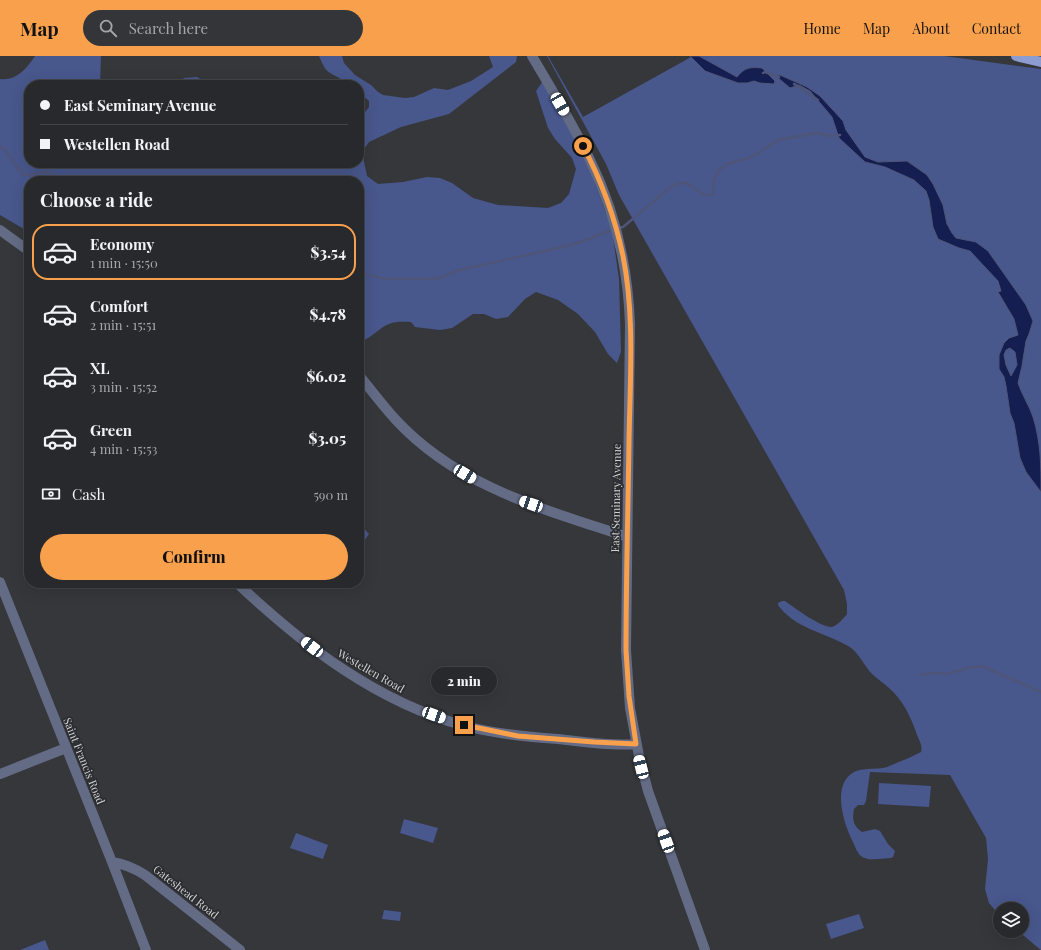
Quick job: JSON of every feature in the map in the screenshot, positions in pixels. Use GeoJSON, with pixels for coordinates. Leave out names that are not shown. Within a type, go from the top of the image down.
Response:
{"type":"FeatureCollection","features":[{"type":"Feature","properties":{"kind":"main road"},"geometry":{"type":"LineString","coordinates":[[1016,56],[1041,62]]}},
{"type":"Feature","properties":{"kind":"street","name":"East Seminary Avenue"},"geometry":{"type":"LineString","coordinates":[[532,56],[590,160],[618,234],[625,270],[629,310],[630,367],[627,537],[627,668],[630,708],[636,744],[648,791],[705,950]]}},
{"type":"Feature","properties":{"kind":"street"},"geometry":{"type":"LineString","coordinates":[[0,230],[24,247]]}},
{"type":"Feature","properties":{"kind":"street"},"geometry":{"type":"LineString","coordinates":[[364,381],[396,420],[413,436],[446,462],[480,483],[508,496],[627,537]]}},
{"type":"Feature","properties":{"kind":"street","name":"Saint Francis Road"},"geometry":{"type":"LineString","coordinates":[[0,582],[146,950]]}},
{"type":"Feature","properties":{"kind":"street","name":"Westellen Road"},"geometry":{"type":"LineString","coordinates":[[242,588],[274,617],[328,660],[364,683],[408,705],[464,725],[499,733],[568,740],[636,744]]}},
{"type":"Feature","properties":{"kind":"street"},"geometry":{"type":"LineString","coordinates":[[0,774],[66,748]]}},
{"type":"Feature","properties":{"kind":"street","name":"Gateshead Road"},"geometry":{"type":"LineString","coordinates":[[112,862],[135,868],[240,950]]}},
{"type":"Feature","properties":{"kind":"shaded area"},"geometry":{"type":"Polygon","coordinates":[[[35,56],[101,56],[100,80],[24,80],[24,168],[364,168],[364,162],[367,176],[378,184],[403,182],[427,177],[440,178],[452,183],[473,198],[498,205],[548,208],[561,203],[569,194],[576,169],[572,158],[555,139],[548,128],[536,91],[543,81],[556,101],[591,172],[612,230],[619,279],[621,352],[617,363],[608,354],[595,332],[578,314],[558,300],[536,292],[525,299],[508,317],[496,319],[484,314],[473,314],[452,328],[440,330],[415,327],[411,322],[395,322],[385,326],[364,340],[364,176],[24,176],[24,229],[0,215],[0,79],[12,78],[21,73],[35,56]]]}},
{"type":"Feature","properties":{"kind":"shaded area"},"geometry":{"type":"Polygon","coordinates":[[[319,56],[342,56],[344,63],[355,75],[363,80],[342,80],[327,70],[319,56]]]}},
{"type":"Feature","properties":{"kind":"shaded area"},"geometry":{"type":"Polygon","coordinates":[[[489,56],[517,56],[516,62],[449,114],[401,127],[369,142],[364,149],[364,114],[369,107],[369,101],[364,96],[364,81],[383,95],[405,98],[414,97],[434,88],[448,90],[471,81],[493,67],[489,56]]]}},
{"type":"Feature","properties":{"kind":"shaded area"},"geometry":{"type":"Polygon","coordinates":[[[547,56],[583,117],[693,56],[944,56],[1041,69],[1041,950],[1026,938],[1029,938],[1029,902],[993,902],[993,908],[989,903],[985,889],[988,859],[986,838],[950,775],[870,772],[866,801],[864,805],[858,805],[854,809],[854,822],[862,832],[875,829],[880,831],[888,844],[895,851],[893,857],[891,858],[867,859],[860,855],[857,851],[847,828],[842,810],[841,793],[847,778],[856,771],[887,767],[921,752],[922,748],[920,741],[902,703],[887,686],[869,671],[852,649],[839,641],[810,629],[792,619],[778,605],[778,603],[785,601],[814,621],[832,627],[838,624],[847,614],[847,604],[844,590],[619,195],[606,164],[547,56]]]}},
{"type":"Feature","properties":{"kind":"shaded area"},"geometry":{"type":"Polygon","coordinates":[[[690,56],[699,56],[737,77],[748,68],[762,68],[775,81],[774,84],[754,81],[738,83],[705,71],[690,56]]]}},
{"type":"Feature","properties":{"kind":"shaded area"},"geometry":{"type":"Polygon","coordinates":[[[780,75],[807,87],[820,96],[843,121],[846,130],[865,157],[878,162],[907,161],[927,175],[943,205],[947,224],[952,233],[956,238],[976,242],[988,251],[1026,305],[1033,321],[1026,341],[1018,383],[1031,413],[1038,436],[1041,463],[1041,492],[1026,472],[1020,458],[1004,377],[999,369],[999,355],[1004,343],[1009,338],[1018,335],[1014,319],[998,292],[1001,291],[998,281],[970,251],[938,239],[933,227],[929,200],[926,191],[914,180],[885,167],[865,162],[839,138],[832,117],[810,91],[799,85],[790,88],[776,76],[780,75]],[[1010,348],[1006,350],[1004,355],[1006,365],[1011,376],[1017,365],[1015,352],[1010,348]]]}},
{"type":"Feature","properties":{"kind":"shaded area"},"geometry":{"type":"Polygon","coordinates":[[[197,77],[202,80],[182,80],[184,78],[197,77]]]}},
{"type":"Feature","properties":{"kind":"shaded area"},"geometry":{"type":"Polygon","coordinates":[[[364,528],[369,534],[364,541],[364,528]]]}},
{"type":"Feature","properties":{"kind":"shaded area"},"geometry":{"type":"Polygon","coordinates":[[[879,783],[931,786],[929,807],[878,804],[879,783]]]}},
{"type":"Feature","properties":{"kind":"shaded area"},"geometry":{"type":"Polygon","coordinates":[[[404,819],[438,828],[433,843],[400,833],[404,819]]]}},
{"type":"Feature","properties":{"kind":"shaded area"},"geometry":{"type":"Polygon","coordinates":[[[296,833],[328,845],[323,859],[290,848],[296,833]]]}},
{"type":"Feature","properties":{"kind":"shaded area"},"geometry":{"type":"Polygon","coordinates":[[[384,910],[401,912],[400,921],[382,919],[384,910]]]}},
{"type":"Feature","properties":{"kind":"shaded area"},"geometry":{"type":"Polygon","coordinates":[[[859,914],[864,928],[831,939],[826,924],[859,914]]]}},
{"type":"Feature","properties":{"kind":"shaded area"},"geometry":{"type":"Polygon","coordinates":[[[45,940],[49,950],[20,950],[45,940]]]}},
{"type":"Feature","properties":{"kind":"waterway"},"geometry":{"type":"LineString","coordinates":[[763,73],[765,72],[779,77]]}},
{"type":"Feature","properties":{"kind":"waterway"},"geometry":{"type":"LineString","coordinates":[[794,84],[818,100]]}},
{"type":"Feature","properties":{"kind":"waterway"},"geometry":{"type":"LineString","coordinates":[[618,228],[623,227],[670,188],[678,184],[689,184],[703,194],[713,194],[714,179],[720,169],[728,164],[749,158],[759,153],[777,140],[817,133],[831,136],[840,135]]}},
{"type":"Feature","properties":{"kind":"waterway"},"geometry":{"type":"LineString","coordinates":[[0,146],[7,152],[24,175],[46,172],[55,176]]}},
{"type":"Feature","properties":{"kind":"waterway"},"geometry":{"type":"LineString","coordinates":[[364,273],[384,279],[436,279],[460,270],[567,246],[614,229]]}},
{"type":"Feature","properties":{"kind":"waterway"},"geometry":{"type":"LineString","coordinates":[[920,675],[933,673],[947,674],[967,668],[982,666],[1041,692]]}},
{"type":"Feature","properties":{"kind":"route"},"geometry":{"type":"LineString","coordinates":[[464,725],[518,736],[628,745],[636,744],[629,696],[626,650],[630,370],[630,324],[627,284],[623,257],[608,203],[598,176],[583,146]]}}]}
